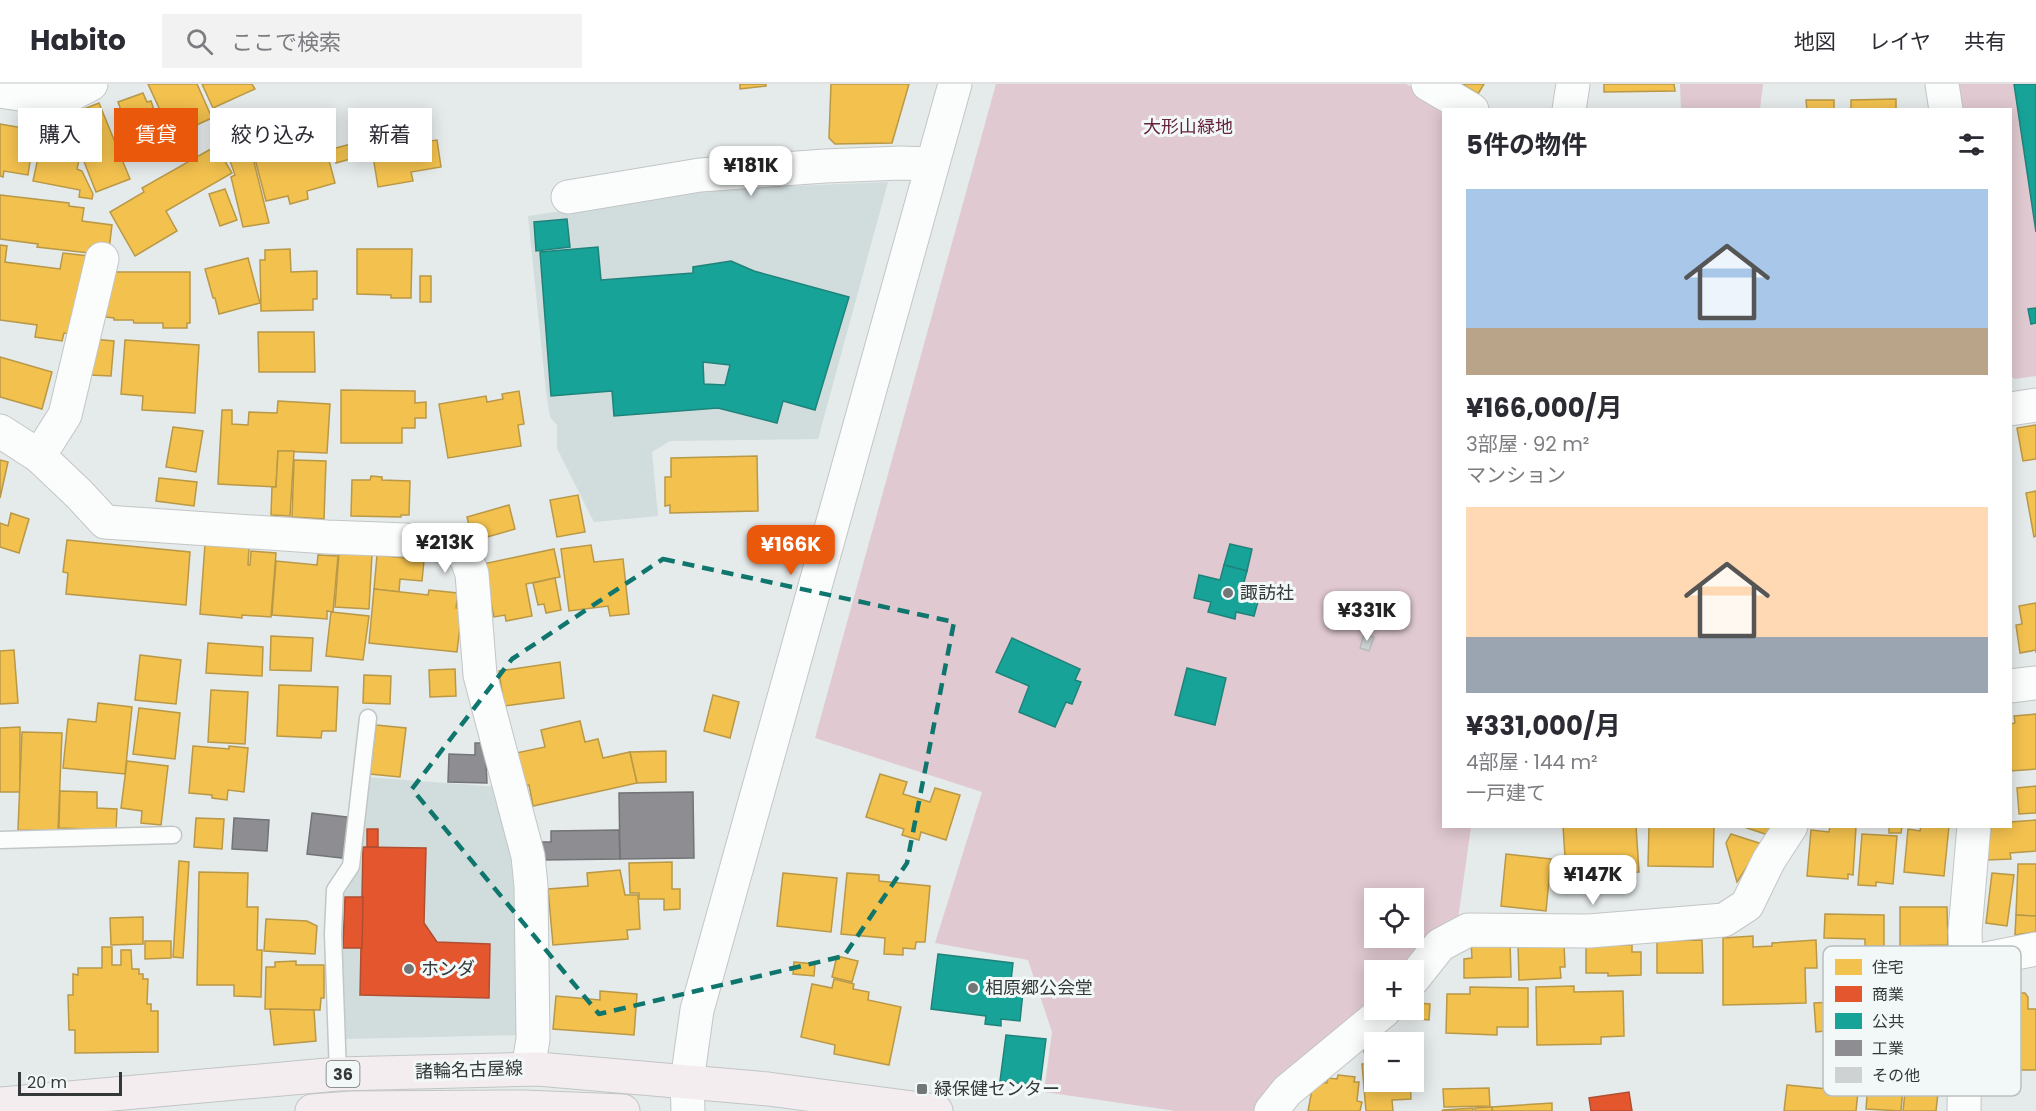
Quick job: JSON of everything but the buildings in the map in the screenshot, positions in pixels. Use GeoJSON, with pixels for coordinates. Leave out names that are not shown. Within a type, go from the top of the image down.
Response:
{"type":"FeatureCollection","features":[{"type":"Feature","properties":{"kind":"main road","name":"諸輪名古屋線"},"geometry":{"type":"LineString","coordinates":[[0,1104],[338,1074],[528,1069],[687,1096],[768,1089],[936,1111]]}},
{"type":"Feature","properties":{"kind":"main road","name":"諸輪名古屋線"},"geometry":{"type":"LineString","coordinates":[[312,1111],[352,1108],[524,1107],[623,1111]]}},
{"type":"Feature","properties":{"kind":"street"},"geometry":{"type":"LineString","coordinates":[[0,92],[60,100],[91,84]]}},
{"type":"Feature","properties":{"kind":"street"},"geometry":{"type":"LineString","coordinates":[[687,1096],[697,1010],[956,84]]}},
{"type":"Feature","properties":{"kind":"street"},"geometry":{"type":"LineString","coordinates":[[1428,84],[1469,108]]}},
{"type":"Feature","properties":{"kind":"street"},"geometry":{"type":"LineString","coordinates":[[1569,108],[1574,84]]}},
{"type":"Feature","properties":{"kind":"street"},"geometry":{"type":"LineString","coordinates":[[1942,84],[1946,108]]}},
{"type":"Feature","properties":{"kind":"street"},"geometry":{"type":"LineString","coordinates":[[568,197],[700,175],[825,166],[932,164]]}},
{"type":"Feature","properties":{"kind":"street"},"geometry":{"type":"LineString","coordinates":[[39,456],[64,415],[102,259]]}},
{"type":"Feature","properties":{"kind":"street"},"geometry":{"type":"LineString","coordinates":[[2012,410],[2036,405]]}},
{"type":"Feature","properties":{"kind":"street"},"geometry":{"type":"LineString","coordinates":[[0,430],[39,456],[80,494],[105,522],[406,540],[456,548],[466,557],[472,574],[474,590],[480,675],[528,856],[531,886],[533,1039],[528,1069]]}},
{"type":"Feature","properties":{"kind":"street"},"geometry":{"type":"LineString","coordinates":[[2012,686],[2036,682]]}},
{"type":"Feature","properties":{"kind":"street"},"geometry":{"type":"LineString","coordinates":[[1422,960],[1432,938],[1468,930],[1589,931],[1724,920],[1747,905],[1769,860],[1790,828]]}},
{"type":"Feature","properties":{"kind":"street"},"geometry":{"type":"LineString","coordinates":[[1965,946],[1974,828]]}},
{"type":"Feature","properties":{"kind":"street"},"geometry":{"type":"LineString","coordinates":[[2021,952],[2036,949]]}},
{"type":"Feature","properties":{"kind":"street"},"geometry":{"type":"LineString","coordinates":[[1271,1111],[1287,1090],[1373,1020]]}},
{"type":"Feature","properties":{"kind":"street"},"geometry":{"type":"LineString","coordinates":[[1964,1096],[1964,1111]]}},
{"type":"Feature","properties":{"kind":"lane"},"geometry":{"type":"LineString","coordinates":[[338,1074],[333,934],[335,890],[351,866],[368,718]]}},
{"type":"Feature","properties":{"kind":"lane"},"geometry":{"type":"LineString","coordinates":[[0,840],[173,836]]}},
{"type":"Feature","properties":{"kind":"highlighted area"},"geometry":{"type":"Polygon","coordinates":[[[663,559],[954,622],[907,863],[844,956],[599,1014],[412,789],[512,659],[663,559]]]}},
{"type":"Feature","properties":{"kind":"shaded area"},"geometry":{"type":"Polygon","coordinates":[[[888,182],[818,439],[670,441],[652,452],[658,516],[594,522],[557,448],[557,425],[550,417],[528,216],[700,190],[888,182]]]}},
{"type":"Feature","properties":{"kind":"shaded area"},"geometry":{"type":"Polygon","coordinates":[[[365,777],[499,787],[517,859],[523,1035],[341,1039],[337,897],[365,777]]]}},
{"type":"Feature","properties":{"kind":"green space","name":"大形山緑地"},"geometry":{"type":"Polygon","coordinates":[[[996,84],[1406,84],[1450,108],[1442,108],[1442,828],[1471,828],[1457,926],[1423,960],[1364,960],[1364,1019],[1262,1111],[1176,1111],[1044,1092],[1052,1032],[1028,960],[935,943],[982,792],[815,738],[996,84]]]}},
{"type":"Feature","properties":{"kind":"green space"},"geometry":{"type":"Polygon","coordinates":[[[1680,84],[1763,84],[1760,108],[1681,108],[1680,84]]]}},
{"type":"Feature","properties":{"kind":"green space"},"geometry":{"type":"Polygon","coordinates":[[[1955,84],[2036,84],[2036,376],[2015,379],[2012,377],[2012,108],[1959,108],[1955,84]]]}},
{"type":"Feature","properties":{"kind":"place","name":"諏訪社"},"geometry":{"type":"Point","coordinates":[1228,593]}},
{"type":"Feature","properties":{"kind":"place","name":"ホンダ"},"geometry":{"type":"Point","coordinates":[409,969]}},
{"type":"Feature","properties":{"kind":"place","name":"相原郷公会堂"},"geometry":{"type":"Point","coordinates":[973,988]}},
{"type":"Feature","properties":{"kind":"place","name":"緑保健センター"},"geometry":{"type":"Point","coordinates":[922,1089]}}]}
